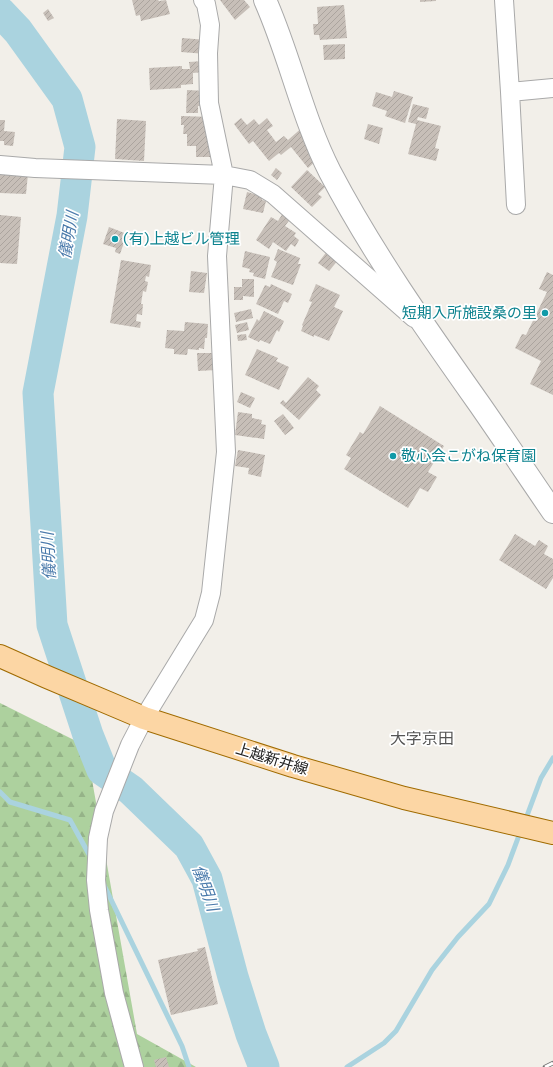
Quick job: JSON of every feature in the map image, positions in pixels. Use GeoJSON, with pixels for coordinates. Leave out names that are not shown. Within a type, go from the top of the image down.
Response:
{"type":"FeatureCollection","features":[{"type":"Feature","properties":{"kind":"main road","name":"上越新井線"},"geometry":{"type":"LineString","coordinates":[[0,656],[144,718],[293,766],[404,798],[553,833]]}},
{"type":"Feature","properties":{"kind":"street"},"geometry":{"type":"LineString","coordinates":[[134,1067],[114,993],[99,910],[96,880],[98,838],[104,811],[130,745],[144,718],[204,620],[212,593],[226,452],[218,256],[224,175],[209,103],[208,53],[210,25],[206,4],[203,0]]}},
{"type":"Feature","properties":{"kind":"street"},"geometry":{"type":"LineString","coordinates":[[265,0],[283,45],[313,136],[330,171],[362,228],[426,329],[553,512]]}},
{"type":"Feature","properties":{"kind":"street"},"geometry":{"type":"LineString","coordinates":[[504,0],[516,205]]}},
{"type":"Feature","properties":{"kind":"street"},"geometry":{"type":"LineString","coordinates":[[510,92],[553,88]]}},
{"type":"Feature","properties":{"kind":"street"},"geometry":{"type":"LineString","coordinates":[[0,165],[35,168],[224,175],[250,180],[273,194],[426,329]]}},
{"type":"Feature","properties":{"kind":"green space"},"geometry":{"type":"Polygon","coordinates":[[[0,703],[86,746],[137,1034],[196,1067],[0,1067],[0,703]]]}},
{"type":"Feature","properties":{"kind":"building"},"geometry":{"type":"Polygon","coordinates":[[[132,0],[166,0],[170,14],[141,21],[140,15],[136,16],[132,0]]]}},
{"type":"Feature","properties":{"kind":"building"},"geometry":{"type":"Polygon","coordinates":[[[220,0],[244,0],[250,7],[235,20],[220,0]]]}},
{"type":"Feature","properties":{"kind":"building"},"geometry":{"type":"Polygon","coordinates":[[[420,0],[436,0],[436,1],[420,2],[420,0]]]}},
{"type":"Feature","properties":{"kind":"building"},"geometry":{"type":"Polygon","coordinates":[[[344,5],[347,38],[320,40],[319,35],[314,35],[313,24],[318,24],[317,7],[344,5]]]}},
{"type":"Feature","properties":{"kind":"building"},"geometry":{"type":"Polygon","coordinates":[[[48,9],[54,18],[48,21],[43,13],[48,9]]]}},
{"type":"Feature","properties":{"kind":"building"},"geometry":{"type":"Polygon","coordinates":[[[182,38],[207,40],[206,54],[181,52],[182,38]]]}},
{"type":"Feature","properties":{"kind":"building"},"geometry":{"type":"Polygon","coordinates":[[[345,44],[345,59],[324,60],[323,45],[345,44]]]}},
{"type":"Feature","properties":{"kind":"building"},"geometry":{"type":"Polygon","coordinates":[[[203,61],[203,72],[193,73],[193,84],[181,85],[181,88],[150,90],[149,68],[182,66],[182,69],[190,69],[189,62],[203,61]]]}},
{"type":"Feature","properties":{"kind":"building"},"geometry":{"type":"Polygon","coordinates":[[[187,90],[207,91],[207,106],[198,106],[198,113],[186,113],[187,90]]]}},
{"type":"Feature","properties":{"kind":"building"},"geometry":{"type":"Polygon","coordinates":[[[394,91],[413,97],[405,123],[385,116],[387,111],[372,106],[376,92],[392,97],[394,91]]]}},
{"type":"Feature","properties":{"kind":"building"},"geometry":{"type":"Polygon","coordinates":[[[413,104],[429,108],[426,119],[418,117],[417,120],[441,126],[435,148],[439,149],[436,161],[408,154],[416,124],[408,122],[413,104]]]}},
{"type":"Feature","properties":{"kind":"building"},"geometry":{"type":"Polygon","coordinates":[[[181,116],[212,117],[211,157],[196,157],[196,146],[187,146],[187,134],[183,134],[184,125],[181,125],[181,116]]]}},
{"type":"Feature","properties":{"kind":"building"},"geometry":{"type":"Polygon","coordinates":[[[241,118],[247,125],[254,119],[259,125],[267,118],[273,126],[267,130],[276,142],[284,136],[288,140],[304,126],[316,161],[308,168],[291,147],[281,155],[279,153],[269,161],[253,141],[249,144],[234,124],[241,118]]]}},
{"type":"Feature","properties":{"kind":"building"},"geometry":{"type":"Polygon","coordinates":[[[117,119],[146,121],[144,161],[115,159],[117,119]]]}},
{"type":"Feature","properties":{"kind":"building"},"geometry":{"type":"Polygon","coordinates":[[[0,120],[5,120],[4,131],[15,132],[13,146],[4,145],[4,141],[0,141],[0,120]]]}},
{"type":"Feature","properties":{"kind":"building"},"geometry":{"type":"Polygon","coordinates":[[[368,124],[383,128],[379,144],[364,139],[368,124]]]}},
{"type":"Feature","properties":{"kind":"building"},"geometry":{"type":"Polygon","coordinates":[[[276,168],[282,173],[277,180],[271,175],[276,168]]]}},
{"type":"Feature","properties":{"kind":"building"},"geometry":{"type":"Polygon","coordinates":[[[307,170],[325,187],[318,194],[322,197],[312,207],[291,187],[307,170]]]}},
{"type":"Feature","properties":{"kind":"building"},"geometry":{"type":"Polygon","coordinates":[[[0,172],[28,174],[26,194],[0,193],[0,172]]]}},
{"type":"Feature","properties":{"kind":"building"},"geometry":{"type":"Polygon","coordinates":[[[247,192],[262,196],[262,200],[266,201],[263,213],[243,209],[247,192]]]}},
{"type":"Feature","properties":{"kind":"building"},"geometry":{"type":"Polygon","coordinates":[[[283,213],[291,218],[285,226],[296,233],[294,236],[299,240],[295,247],[291,244],[286,251],[273,242],[269,249],[256,240],[271,217],[278,221],[283,213]]]}},
{"type":"Feature","properties":{"kind":"building"},"geometry":{"type":"Polygon","coordinates":[[[0,215],[21,217],[17,264],[0,263],[0,215]]]}},
{"type":"Feature","properties":{"kind":"building","name":"(有)上越ビル管理"},"geometry":{"type":"Polygon","coordinates":[[[109,227],[127,234],[120,254],[115,252],[116,248],[103,244],[109,227]]]}},
{"type":"Feature","properties":{"kind":"building"},"geometry":{"type":"Polygon","coordinates":[[[278,249],[300,258],[298,264],[301,264],[293,285],[271,277],[277,262],[274,260],[278,249]]]}},
{"type":"Feature","properties":{"kind":"building"},"geometry":{"type":"Polygon","coordinates":[[[328,250],[339,259],[329,271],[318,263],[328,250]]]}},
{"type":"Feature","properties":{"kind":"building"},"geometry":{"type":"Polygon","coordinates":[[[245,251],[270,257],[265,279],[253,276],[254,273],[249,272],[250,269],[242,267],[245,251]]]}},
{"type":"Feature","properties":{"kind":"building"},"geometry":{"type":"Polygon","coordinates":[[[121,260],[151,265],[149,277],[146,276],[145,281],[148,282],[146,292],[143,291],[141,304],[143,304],[142,315],[137,314],[136,321],[141,322],[140,328],[110,323],[121,260]]]}},
{"type":"Feature","properties":{"kind":"building"},"geometry":{"type":"Polygon","coordinates":[[[191,271],[207,273],[204,293],[189,292],[191,271]]]}},
{"type":"Feature","properties":{"kind":"building","name":"短期入所施設桑の里"},"geometry":{"type":"Polygon","coordinates":[[[547,272],[553,275],[553,395],[530,384],[541,361],[515,348],[522,334],[526,335],[547,292],[539,289],[547,272]]]}},
{"type":"Feature","properties":{"kind":"building"},"geometry":{"type":"Polygon","coordinates":[[[242,279],[254,279],[254,297],[243,296],[243,300],[234,300],[234,287],[242,287],[242,279]]]}},
{"type":"Feature","properties":{"kind":"building"},"geometry":{"type":"Polygon","coordinates":[[[271,284],[292,294],[288,303],[284,301],[278,314],[256,304],[265,285],[270,287],[271,284]]]}},
{"type":"Feature","properties":{"kind":"building"},"geometry":{"type":"Polygon","coordinates":[[[316,284],[340,295],[334,307],[343,311],[329,341],[314,335],[314,337],[301,331],[312,302],[309,301],[316,284]]]}},
{"type":"Feature","properties":{"kind":"building"},"geometry":{"type":"Polygon","coordinates":[[[251,309],[253,318],[236,322],[234,313],[251,309]]]}},
{"type":"Feature","properties":{"kind":"building"},"geometry":{"type":"Polygon","coordinates":[[[264,311],[284,321],[279,332],[277,330],[270,344],[260,340],[259,342],[248,337],[257,319],[259,321],[264,311]]]}},
{"type":"Feature","properties":{"kind":"building"},"geometry":{"type":"Polygon","coordinates":[[[185,322],[208,324],[207,338],[205,338],[204,349],[188,349],[187,355],[174,354],[174,349],[165,348],[167,330],[184,331],[185,322]]]}},
{"type":"Feature","properties":{"kind":"building"},"geometry":{"type":"Polygon","coordinates":[[[247,322],[249,330],[237,333],[235,325],[247,322]]]}},
{"type":"Feature","properties":{"kind":"building"},"geometry":{"type":"Polygon","coordinates":[[[246,334],[247,340],[238,341],[237,335],[246,334]]]}},
{"type":"Feature","properties":{"kind":"building"},"geometry":{"type":"Polygon","coordinates":[[[257,349],[278,358],[276,361],[289,367],[279,390],[245,375],[257,349]]]}},
{"type":"Feature","properties":{"kind":"building"},"geometry":{"type":"Polygon","coordinates":[[[197,353],[215,353],[216,370],[198,371],[197,353]]]}},
{"type":"Feature","properties":{"kind":"building"},"geometry":{"type":"Polygon","coordinates":[[[308,377],[319,386],[316,390],[321,395],[299,420],[280,403],[283,400],[286,403],[308,377]]]}},
{"type":"Feature","properties":{"kind":"building"},"geometry":{"type":"Polygon","coordinates":[[[241,392],[255,398],[250,408],[237,402],[241,392]]]}},
{"type":"Feature","properties":{"kind":"building","name":"敬心会こがね保育園"},"geometry":{"type":"Polygon","coordinates":[[[380,406],[444,446],[428,472],[437,477],[428,492],[420,488],[408,508],[344,469],[351,458],[346,455],[360,432],[363,434],[380,406]]]}},
{"type":"Feature","properties":{"kind":"building"},"geometry":{"type":"Polygon","coordinates":[[[238,412],[252,414],[252,418],[262,420],[261,424],[266,425],[264,439],[235,435],[238,412]]]}},
{"type":"Feature","properties":{"kind":"building"},"geometry":{"type":"Polygon","coordinates":[[[283,414],[294,428],[285,435],[274,421],[283,414]]]}},
{"type":"Feature","properties":{"kind":"building"},"geometry":{"type":"Polygon","coordinates":[[[238,450],[265,455],[261,477],[248,474],[249,468],[235,466],[238,450]]]}},
{"type":"Feature","properties":{"kind":"building"},"geometry":{"type":"Polygon","coordinates":[[[515,534],[535,546],[539,540],[548,546],[544,554],[553,559],[553,578],[546,589],[499,560],[515,534]]]}},
{"type":"Feature","properties":{"kind":"building"},"geometry":{"type":"Polygon","coordinates":[[[205,947],[218,1004],[171,1015],[158,960],[198,951],[197,949],[205,947]]]}},
{"type":"Feature","properties":{"kind":"building"},"geometry":{"type":"Polygon","coordinates":[[[166,1057],[169,1067],[156,1067],[154,1060],[166,1057]]]}},
{"type":"Feature","properties":{"kind":"waterway","name":"儀明川"},"geometry":{"type":"LineString","coordinates":[[0,12],[18,31],[67,99],[80,147],[72,216],[38,393],[52,625],[88,735],[102,770],[131,790],[189,846],[207,879],[233,977],[251,1034],[264,1067]]}},
{"type":"Feature","properties":{"kind":"waterway"},"geometry":{"type":"LineString","coordinates":[[525,821],[541,778],[553,758]]}},
{"type":"Feature","properties":{"kind":"waterway"},"geometry":{"type":"LineString","coordinates":[[0,792],[10,802],[70,820],[91,858]]}},
{"type":"Feature","properties":{"kind":"waterway"},"geometry":{"type":"LineString","coordinates":[[347,1067],[384,1043],[396,1031],[432,970],[458,937],[489,904],[508,865],[521,830]]}},
{"type":"Feature","properties":{"kind":"waterway"},"geometry":{"type":"LineString","coordinates":[[103,883],[182,1046],[189,1067]]}},
{"type":"Feature","properties":{"kind":"railway"},"geometry":{"type":"LineString","coordinates":[[545,1067],[553,1063]]}},
{"type":"Feature","properties":{"kind":"place","name":"(有)上越ビル管理"},"geometry":{"type":"Point","coordinates":[115,239]}},
{"type":"Feature","properties":{"kind":"place","name":"短期入所施設桑の里"},"geometry":{"type":"Point","coordinates":[545,313]}},
{"type":"Feature","properties":{"kind":"place","name":"敬心会こがね保育園"},"geometry":{"type":"Point","coordinates":[393,456]}},
{"type":"Feature","properties":{"kind":"district","name":"大字京田"},"geometry":{"type":"Point","coordinates":[422,738]}}]}
